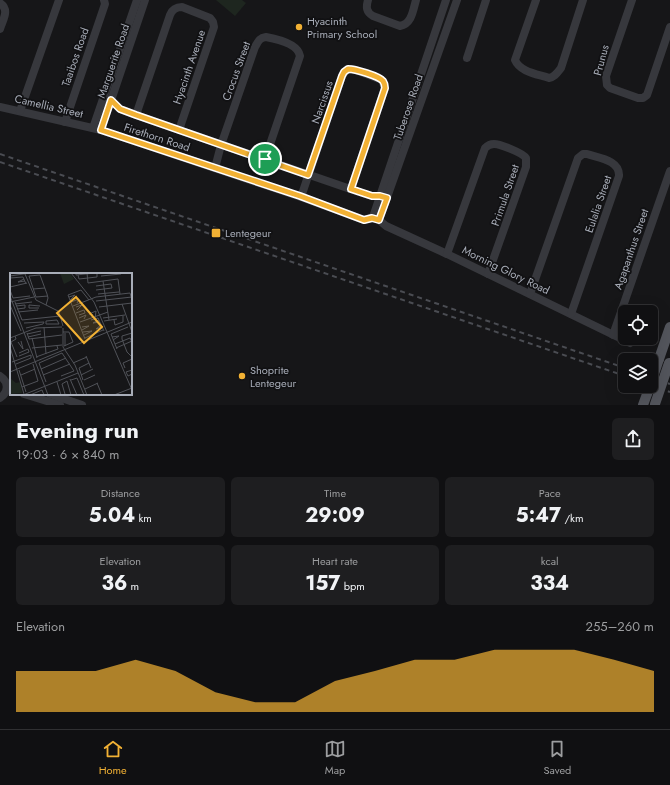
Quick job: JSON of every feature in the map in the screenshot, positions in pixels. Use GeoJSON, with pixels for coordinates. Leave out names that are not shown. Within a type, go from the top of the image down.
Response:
{"type":"FeatureCollection","features":[{"type":"Feature","properties":{"kind":"main road"},"geometry":{"type":"LineString","coordinates":[[658,362],[670,327]]}},
{"type":"Feature","properties":{"kind":"main road"},"geometry":{"type":"LineString","coordinates":[[649,403],[669,362]]}},
{"type":"Feature","properties":{"kind":"main road"},"geometry":{"type":"LineString","coordinates":[[649,403],[650,393]]}},
{"type":"Feature","properties":{"kind":"street"},"geometry":{"type":"LineString","coordinates":[[20,111],[59,0]]}},
{"type":"Feature","properties":{"kind":"street","name":"Taaibos Road"},"geometry":{"type":"LineString","coordinates":[[65,122],[105,4],[104,0]]}},
{"type":"Feature","properties":{"kind":"street","name":"Marguerite Road"},"geometry":{"type":"LineString","coordinates":[[97,129],[137,0]]}},
{"type":"Feature","properties":{"kind":"street","name":"Marguerite Road"},"geometry":{"type":"LineString","coordinates":[[107,99],[145,0]]}},
{"type":"Feature","properties":{"kind":"street"},"geometry":{"type":"LineString","coordinates":[[368,0],[367,9],[369,13],[373,16],[400,26],[409,21],[416,0]]}},
{"type":"Feature","properties":{"kind":"street","name":"Tuberose Road"},"geometry":{"type":"LineString","coordinates":[[376,219],[446,0]]}},
{"type":"Feature","properties":{"kind":"street","name":"Tuberose Road"},"geometry":{"type":"LineString","coordinates":[[383,197],[456,0]]}},
{"type":"Feature","properties":{"kind":"street"},"geometry":{"type":"LineString","coordinates":[[467,58],[486,0]]}},
{"type":"Feature","properties":{"kind":"street"},"geometry":{"type":"LineString","coordinates":[[536,0],[515,60],[518,66],[522,69],[548,78],[557,74],[560,68],[583,0]]}},
{"type":"Feature","properties":{"kind":"street","name":"Prunus"},"geometry":{"type":"LineString","coordinates":[[632,0],[606,76],[607,85],[610,88],[638,98],[643,98],[647,95],[670,27]]}},
{"type":"Feature","properties":{"kind":"street"},"geometry":{"type":"LineString","coordinates":[[0,2],[6,10],[0,29]]}},
{"type":"Feature","properties":{"kind":"street","name":"Hyacinth Avenue"},"geometry":{"type":"LineString","coordinates":[[136,115],[170,15],[174,9],[182,7],[210,18],[214,27],[179,130]]}},
{"type":"Feature","properties":{"kind":"street","name":"Crocus Street"},"geometry":{"type":"LineString","coordinates":[[215,168],[221,145],[255,47],[258,41],[262,38],[272,38],[295,47],[300,56],[265,159]]}},
{"type":"Feature","properties":{"kind":"street","name":"Narcissus"},"geometry":{"type":"LineString","coordinates":[[300,196],[342,76],[348,69],[353,69],[382,80],[385,88],[351,189]]}},
{"type":"Feature","properties":{"kind":"street","name":"Firethorn Road"},"geometry":{"type":"LineString","coordinates":[[107,99],[120,109],[136,115],[308,175],[372,196],[383,197]]}},
{"type":"Feature","properties":{"kind":"street","name":"Camellia Street"},"geometry":{"type":"LineString","coordinates":[[0,107],[97,129]]}},
{"type":"Feature","properties":{"kind":"street","name":"Firethorn Road"},"geometry":{"type":"LineString","coordinates":[[97,129],[300,196],[364,220],[376,219]]}},
{"type":"Feature","properties":{"kind":"street","name":"Primula Street"},"geometry":{"type":"LineString","coordinates":[[447,254],[485,148],[494,144],[520,153],[526,158],[526,167],[488,274]]}},
{"type":"Feature","properties":{"kind":"street","name":"Eulalia Street"},"geometry":{"type":"LineString","coordinates":[[530,294],[578,158],[583,154],[587,154],[614,163],[619,168],[619,176],[571,314]]}},
{"type":"Feature","properties":{"kind":"street","name":"Agapanthus Street"},"geometry":{"type":"LineString","coordinates":[[613,335],[670,171]]}},
{"type":"Feature","properties":{"kind":"street","name":"Morning Glory Road"},"geometry":{"type":"LineString","coordinates":[[376,219],[386,226],[618,337]]}},
{"type":"Feature","properties":{"kind":"street"},"geometry":{"type":"LineString","coordinates":[[5,379],[7,387],[5,395]]}},
{"type":"Feature","properties":{"kind":"street"},"geometry":{"type":"LineString","coordinates":[[27,395],[60,405]]}},
{"type":"Feature","properties":{"kind":"street"},"geometry":{"type":"LineString","coordinates":[[53,395],[82,405]]}},
{"type":"Feature","properties":{"kind":"shaded area"},"geometry":{"type":"Polygon","coordinates":[[[216,0],[242,0],[246,3],[235,16],[216,0]]]}},
{"type":"Feature","properties":{"kind":"railway"},"geometry":{"type":"LineString","coordinates":[[0,154],[618,366]]}},
{"type":"Feature","properties":{"kind":"railway"},"geometry":{"type":"LineString","coordinates":[[0,162],[618,374]]}},
{"type":"Feature","properties":{"kind":"railway"},"geometry":{"type":"LineString","coordinates":[[658,380],[670,384]]}},
{"type":"Feature","properties":{"kind":"railway"},"geometry":{"type":"LineString","coordinates":[[658,388],[670,392]]}},
{"type":"Feature","properties":{"kind":"place","name":"Hyacinth Primary School"},"geometry":{"type":"Point","coordinates":[299,27]}},
{"type":"Feature","properties":{"kind":"place","name":"Lentegeur"},"geometry":{"type":"Point","coordinates":[216,233]}},
{"type":"Feature","properties":{"kind":"place","name":"Shoprite Lentegeur"},"geometry":{"type":"Point","coordinates":[242,376]}},
{"type":"Feature","properties":{"kind":"route"},"geometry":{"type":"LineString","coordinates":[[348,69],[353,69],[378,78],[385,84],[385,88],[351,189],[375,197],[380,196],[387,198],[379,220],[372,218],[369,220],[364,220],[300,196],[101,130],[111,100],[120,109],[265,159],[308,175],[344,72],[348,69]]}}]}
